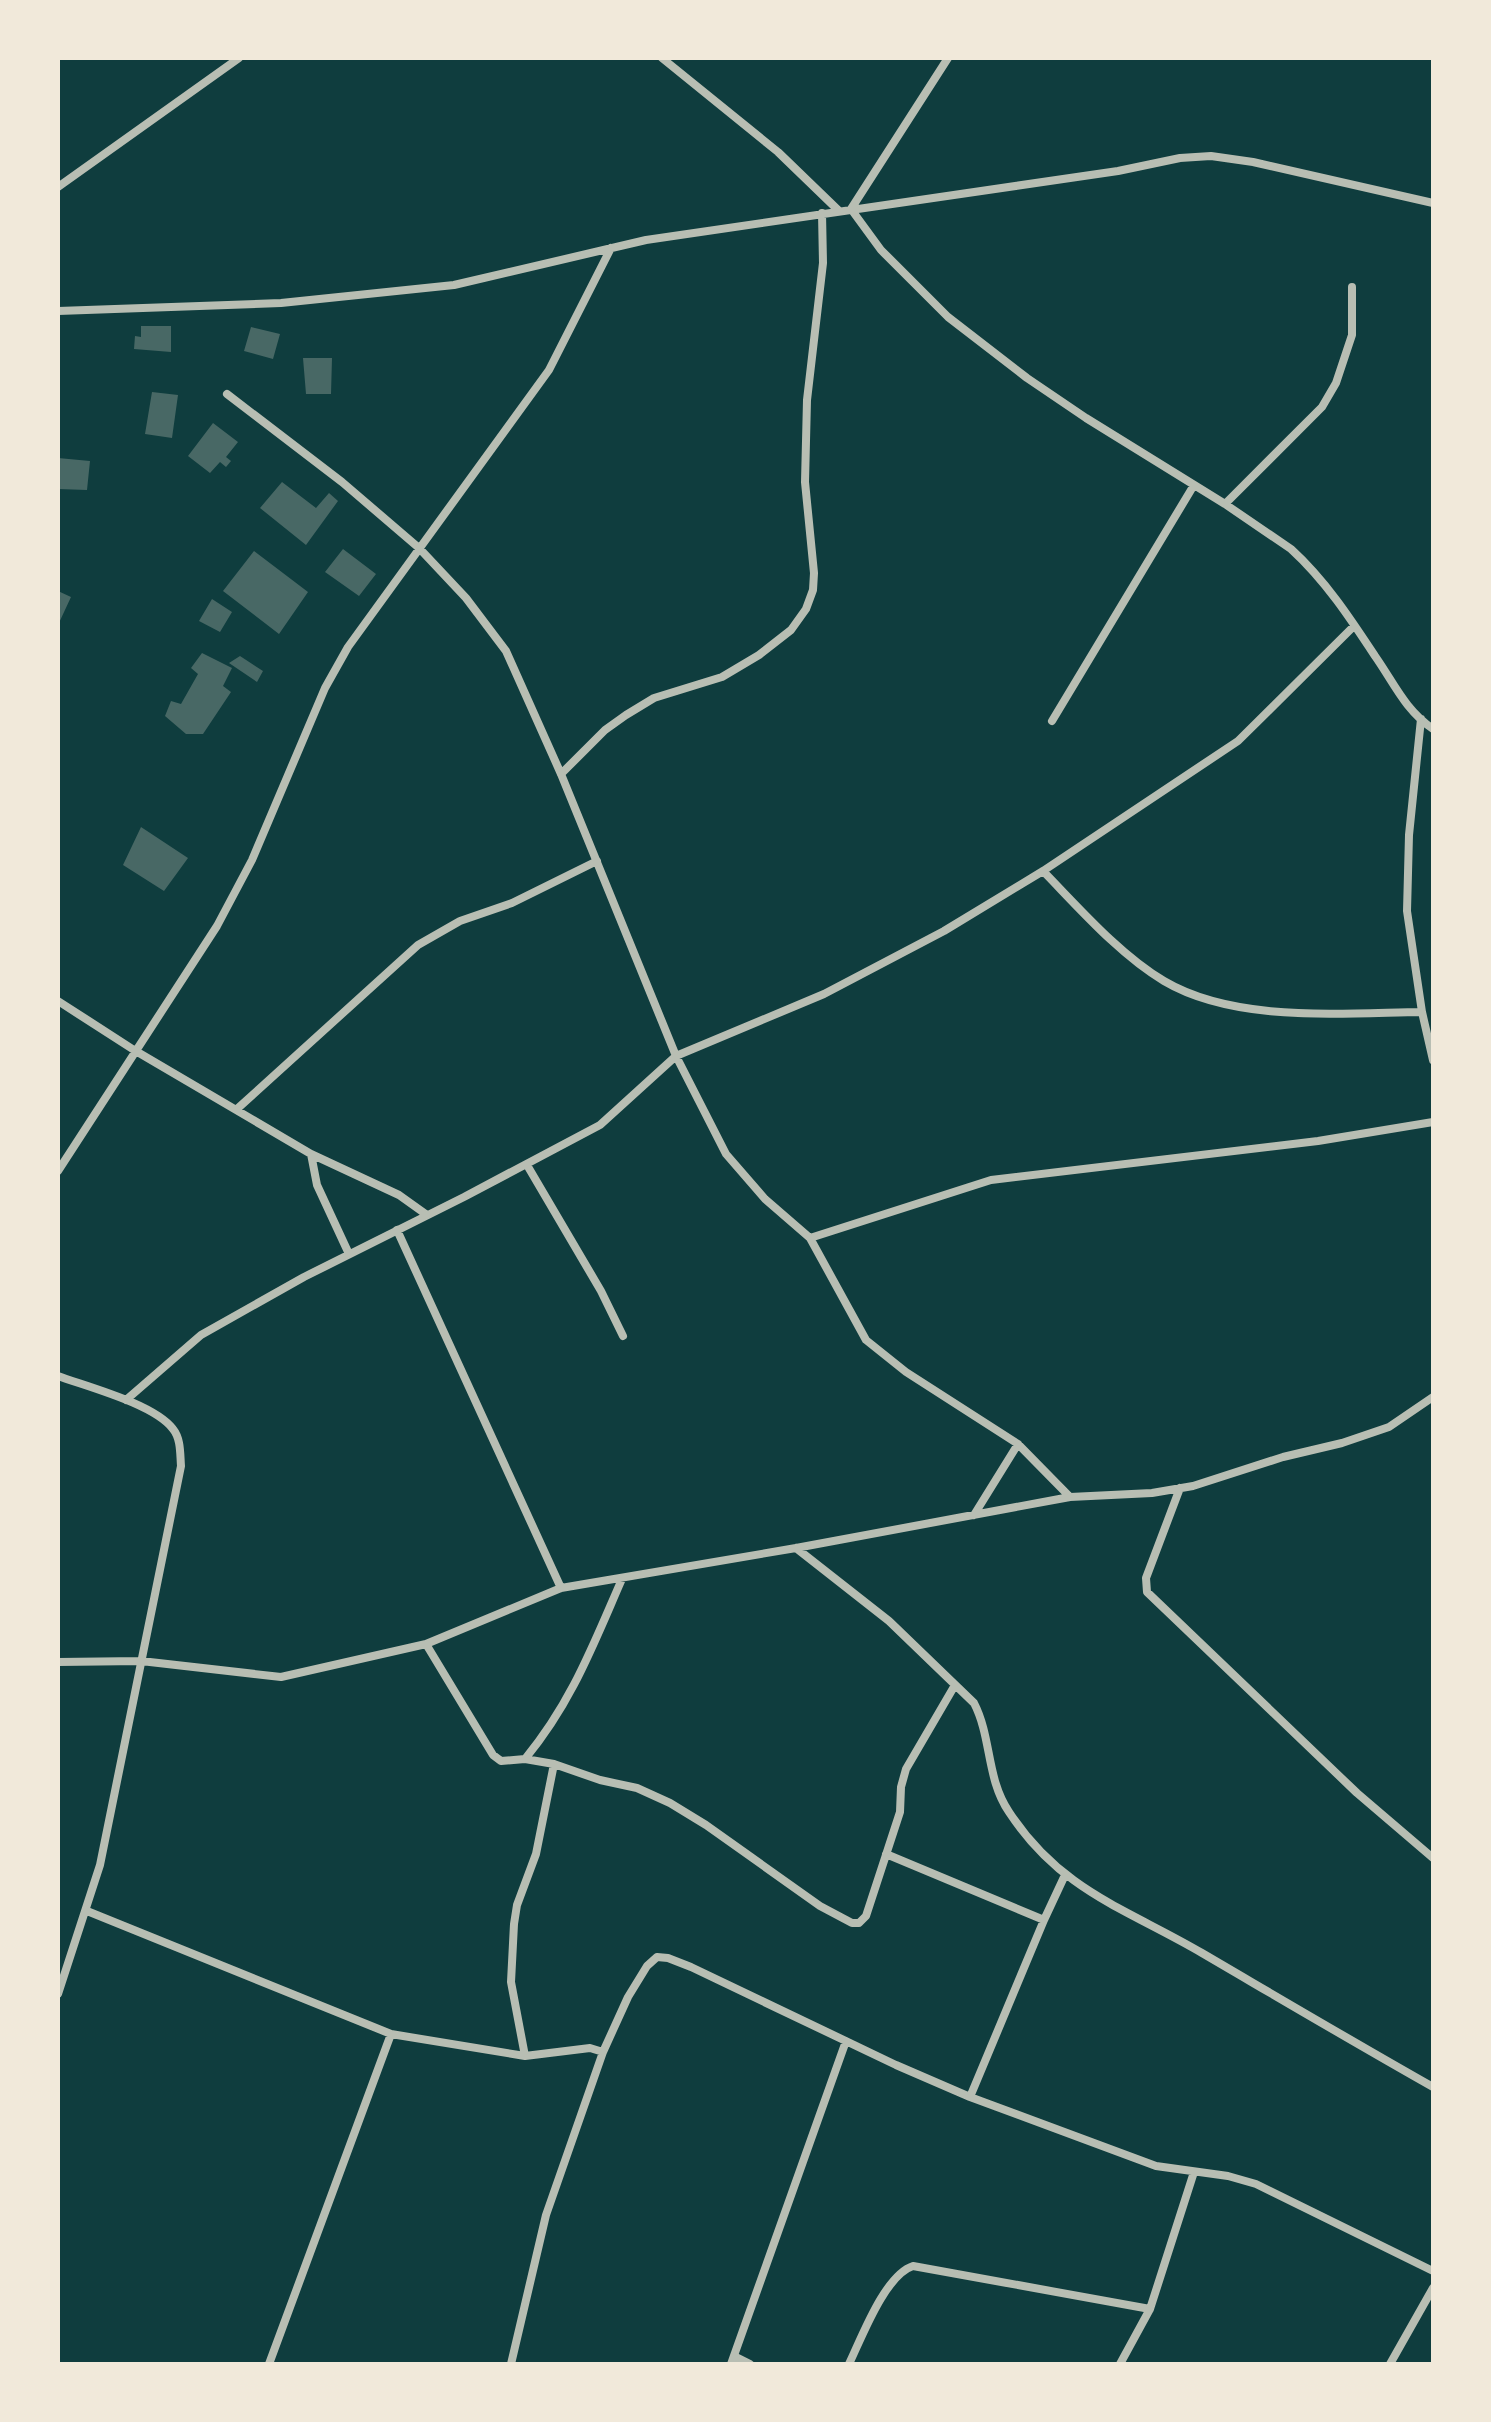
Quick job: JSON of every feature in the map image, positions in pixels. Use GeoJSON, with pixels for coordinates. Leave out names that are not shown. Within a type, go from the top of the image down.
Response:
{"type":"FeatureCollection","features":[{"type":"Feature","properties":{"kind":"street"},"geometry":{"type":"LineString","coordinates":[[58,187],[239,58]]}},
{"type":"Feature","properties":{"kind":"street"},"geometry":{"type":"LineString","coordinates":[[662,58],[778,152],[838,210]]}},
{"type":"Feature","properties":{"kind":"street"},"geometry":{"type":"LineString","coordinates":[[851,209],[948,58]]}},
{"type":"Feature","properties":{"kind":"street"},"geometry":{"type":"LineString","coordinates":[[58,311],[281,303],[454,285],[646,240],[1118,171],[1180,158],[1211,156],[1253,162],[1433,203]]}},
{"type":"Feature","properties":{"kind":"street"},"geometry":{"type":"LineString","coordinates":[[851,209],[881,250],[948,317],[1062,402],[1225,504],[1291,549],[1317,572],[1406,706],[1433,729]]}},
{"type":"Feature","properties":{"kind":"street"},"geometry":{"type":"LineString","coordinates":[[561,774],[605,730],[626,715],[654,698],[722,677],[759,655],[791,630],[806,609],[813,590],[814,573],[805,482],[807,400],[823,263],[822,213]]}},
{"type":"Feature","properties":{"kind":"street"},"geometry":{"type":"LineString","coordinates":[[58,1171],[224,913],[252,860],[325,688],[348,647],[549,370],[611,248]]}},
{"type":"Feature","properties":{"kind":"street"},"geometry":{"type":"LineString","coordinates":[[1225,504],[1322,407],[1336,383],[1352,335],[1352,287]]}},
{"type":"Feature","properties":{"kind":"street"},"geometry":{"type":"LineString","coordinates":[[227,394],[342,482],[419,548],[466,598],[506,651],[561,774],[676,1056],[726,1154],[765,1199],[810,1238],[866,1340],[906,1372],[1018,1444],[1070,1497]]}},
{"type":"Feature","properties":{"kind":"street"},"geometry":{"type":"LineString","coordinates":[[1052,721],[1194,485]]}},
{"type":"Feature","properties":{"kind":"street"},"geometry":{"type":"LineString","coordinates":[[126,1400],[201,1335],[304,1277],[600,1125],[676,1056],[824,994],[944,931],[1043,871],[1238,741],[1354,626]]}},
{"type":"Feature","properties":{"kind":"street"},"geometry":{"type":"LineString","coordinates":[[1421,719],[1409,835],[1407,911],[1422,1012],[1433,1060]]}},
{"type":"Feature","properties":{"kind":"street"},"geometry":{"type":"LineString","coordinates":[[237,1109],[418,945],[460,921],[512,903],[597,861]]}},
{"type":"Feature","properties":{"kind":"street"},"geometry":{"type":"LineString","coordinates":[[1043,871],[1141,964],[1165,982],[1205,1000],[1265,1010],[1422,1012]]}},
{"type":"Feature","properties":{"kind":"street"},"geometry":{"type":"LineString","coordinates":[[58,1001],[134,1050],[311,1154],[399,1195],[427,1215]]}},
{"type":"Feature","properties":{"kind":"street"},"geometry":{"type":"LineString","coordinates":[[810,1238],[991,1180],[1318,1141],[1433,1122]]}},
{"type":"Feature","properties":{"kind":"street"},"geometry":{"type":"LineString","coordinates":[[311,1154],[317,1185],[349,1254]]}},
{"type":"Feature","properties":{"kind":"street"},"geometry":{"type":"LineString","coordinates":[[527,1165],[601,1291],[623,1336]]}},
{"type":"Feature","properties":{"kind":"street"},"geometry":{"type":"LineString","coordinates":[[397,1230],[561,1588]]}},
{"type":"Feature","properties":{"kind":"street"},"geometry":{"type":"LineString","coordinates":[[58,1376],[126,1400],[163,1419],[175,1431],[181,1466],[100,1865],[58,1994]]}},
{"type":"Feature","properties":{"kind":"street"},"geometry":{"type":"LineString","coordinates":[[58,1662],[141,1661],[281,1677],[426,1644],[561,1588],[1070,1497],[1152,1493],[1180,1488],[1365,1436],[1389,1427],[1433,1397]]}},
{"type":"Feature","properties":{"kind":"street"},"geometry":{"type":"LineString","coordinates":[[974,1515],[1018,1444]]}},
{"type":"Feature","properties":{"kind":"street"},"geometry":{"type":"LineString","coordinates":[[1180,1488],[1146,1578],[1147,1592],[1357,1793],[1433,1858]]}},
{"type":"Feature","properties":{"kind":"street"},"geometry":{"type":"LineString","coordinates":[[796,1548],[889,1621],[974,1703],[982,1718],[998,1794],[1037,1850],[1065,1875],[1097,1899],[1184,1943],[1433,2087]]}},
{"type":"Feature","properties":{"kind":"street"},"geometry":{"type":"LineString","coordinates":[[525,1759],[560,1714],[578,1681],[622,1579]]}},
{"type":"Feature","properties":{"kind":"street"},"geometry":{"type":"LineString","coordinates":[[426,1644],[493,1755],[501,1761],[525,1759],[554,1764],[600,1780],[637,1788],[670,1803],[820,1906],[852,1923],[859,1923],[866,1916],[900,1812],[901,1787],[906,1769],[955,1685]]}},
{"type":"Feature","properties":{"kind":"street"},"geometry":{"type":"LineString","coordinates":[[525,2056],[511,1982],[514,1924],[517,1905],[536,1854],[554,1764]]}},
{"type":"Feature","properties":{"kind":"street"},"geometry":{"type":"LineString","coordinates":[[886,1854],[1044,1920]]}},
{"type":"Feature","properties":{"kind":"street"},"geometry":{"type":"LineString","coordinates":[[970,2097],[1065,1875]]}},
{"type":"Feature","properties":{"kind":"street"},"geometry":{"type":"LineString","coordinates":[[87,1911],[391,2034],[525,2056],[590,2048],[603,2052]]}},
{"type":"Feature","properties":{"kind":"street"},"geometry":{"type":"LineString","coordinates":[[511,2364],[546,2215],[603,2052],[628,1997],[647,1966],[657,1957],[691,1967],[970,2097],[1156,2166],[1228,2176],[1256,2184],[1433,2271]]}},
{"type":"Feature","properties":{"kind":"street"},"geometry":{"type":"LineString","coordinates":[[269,2364],[391,2034]]}},
{"type":"Feature","properties":{"kind":"street"},"geometry":{"type":"LineString","coordinates":[[750,2364],[733,2360],[846,2041]]}},
{"type":"Feature","properties":{"kind":"street"},"geometry":{"type":"LineString","coordinates":[[1120,2364],[1150,2309],[1194,2172]]}},
{"type":"Feature","properties":{"kind":"street"},"geometry":{"type":"LineString","coordinates":[[849,2364],[892,2281],[903,2269],[913,2266],[1150,2309]]}},
{"type":"Feature","properties":{"kind":"street"},"geometry":{"type":"LineString","coordinates":[[1390,2364],[1433,2288]]}},
{"type":"Feature","properties":{"kind":"building"},"geometry":{"type":"Polygon","coordinates":[[[141,326],[171,326],[171,352],[134,349],[135,336],[141,337],[141,326]]]}},
{"type":"Feature","properties":{"kind":"building"},"geometry":{"type":"Polygon","coordinates":[[[251,327],[280,334],[273,359],[244,351],[251,327]]]}},
{"type":"Feature","properties":{"kind":"building"},"geometry":{"type":"Polygon","coordinates":[[[303,358],[332,358],[331,394],[306,394],[303,358]]]}},
{"type":"Feature","properties":{"kind":"building"},"geometry":{"type":"Polygon","coordinates":[[[152,392],[178,395],[172,438],[145,434],[152,392]]]}},
{"type":"Feature","properties":{"kind":"building"},"geometry":{"type":"Polygon","coordinates":[[[213,423],[238,442],[226,457],[231,461],[226,467],[220,462],[210,473],[188,456],[213,423]]]}},
{"type":"Feature","properties":{"kind":"building"},"geometry":{"type":"Polygon","coordinates":[[[58,458],[90,461],[87,490],[58,489],[58,458]]]}},
{"type":"Feature","properties":{"kind":"building"},"geometry":{"type":"Polygon","coordinates":[[[282,482],[316,508],[329,493],[338,501],[306,545],[260,508],[282,482]]]}},
{"type":"Feature","properties":{"kind":"building"},"geometry":{"type":"Polygon","coordinates":[[[343,549],[376,574],[359,596],[325,572],[343,549]]]}},
{"type":"Feature","properties":{"kind":"building"},"geometry":{"type":"Polygon","coordinates":[[[254,551],[308,592],[279,634],[223,591],[254,551]]]}},
{"type":"Feature","properties":{"kind":"building"},"geometry":{"type":"Polygon","coordinates":[[[58,591],[71,597],[58,625],[58,591]]]}},
{"type":"Feature","properties":{"kind":"building"},"geometry":{"type":"Polygon","coordinates":[[[212,599],[232,612],[220,632],[199,621],[212,599]]]}},
{"type":"Feature","properties":{"kind":"building"},"geometry":{"type":"Polygon","coordinates":[[[202,653],[232,668],[223,686],[231,692],[203,734],[186,734],[165,716],[171,701],[181,704],[198,674],[191,668],[202,653]]]}},
{"type":"Feature","properties":{"kind":"building"},"geometry":{"type":"Polygon","coordinates":[[[240,656],[263,671],[257,682],[229,663],[240,656]]]}},
{"type":"Feature","properties":{"kind":"building"},"geometry":{"type":"Polygon","coordinates":[[[141,827],[188,858],[164,891],[123,865],[141,827]]]}}]}
